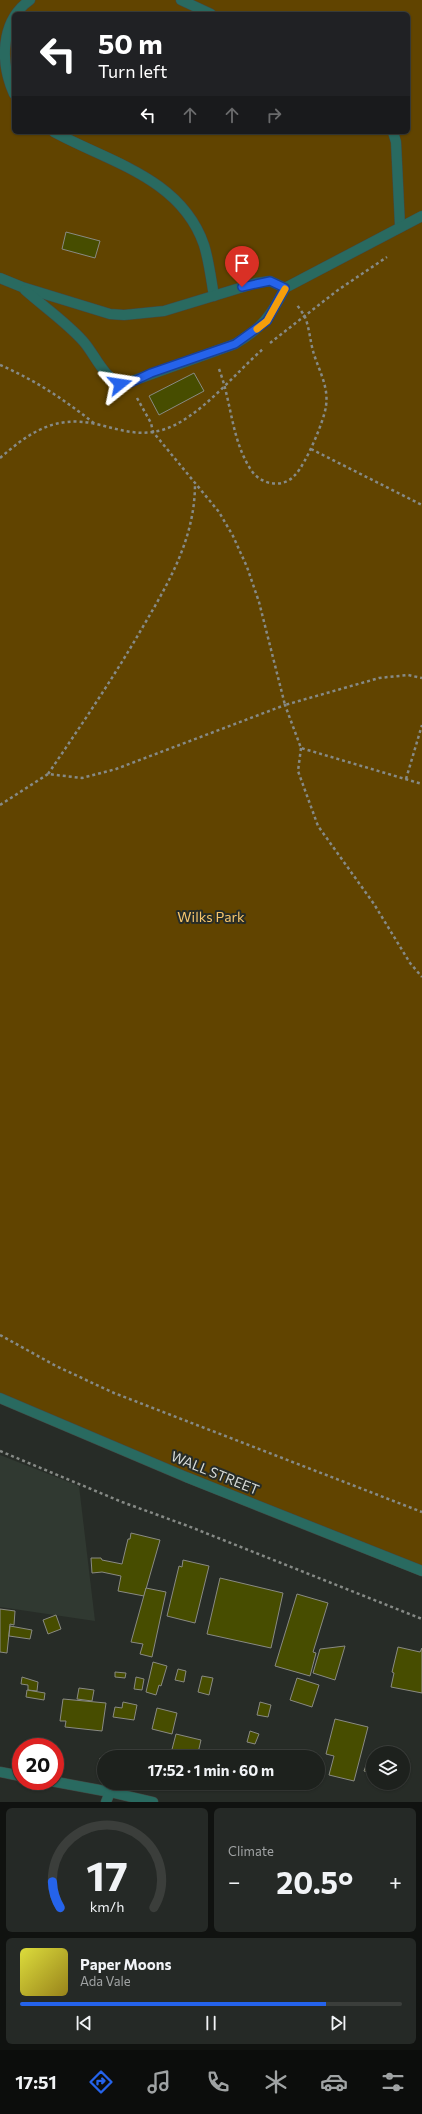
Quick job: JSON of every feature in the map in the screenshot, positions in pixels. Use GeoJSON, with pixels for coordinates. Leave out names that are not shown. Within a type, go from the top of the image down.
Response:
{"type":"FeatureCollection","features":[{"type":"Feature","properties":{"kind":"street"},"geometry":{"type":"LineString","coordinates":[[15,12],[30,0]]}},
{"type":"Feature","properties":{"kind":"street"},"geometry":{"type":"LineString","coordinates":[[181,0],[207,12]]}},
{"type":"Feature","properties":{"kind":"street"},"geometry":{"type":"LineString","coordinates":[[12,16],[7,22],[1,37],[2,67],[6,80],[12,90]]}},
{"type":"Feature","properties":{"kind":"street"},"geometry":{"type":"LineString","coordinates":[[58,134],[129,166],[158,184],[173,199],[191,220],[204,244],[214,296]]}},
{"type":"Feature","properties":{"kind":"street"},"geometry":{"type":"LineString","coordinates":[[394,134],[396,142],[400,226]]}},
{"type":"Feature","properties":{"kind":"street"},"geometry":{"type":"LineString","coordinates":[[22,287],[83,341],[104,370],[116,382],[124,384],[130,383],[151,373],[235,344],[263,324],[275,309],[285,288],[400,226],[422,216]]}},
{"type":"Feature","properties":{"kind":"street"},"geometry":{"type":"LineString","coordinates":[[0,278],[22,287],[110,314],[124,315],[164,311],[256,283],[270,281],[285,288]]}},
{"type":"Feature","properties":{"kind":"street","name":"WALL STREET"},"geometry":{"type":"LineString","coordinates":[[0,1398],[186,1477],[422,1571]]}},
{"type":"Feature","properties":{"kind":"street"},"geometry":{"type":"LineString","coordinates":[[0,1772],[12,1774]]}},
{"type":"Feature","properties":{"kind":"street"},"geometry":{"type":"LineString","coordinates":[[64,1783],[154,1802]]}},
{"type":"Feature","properties":{"kind":"street"},"geometry":{"type":"LineString","coordinates":[[106,1802],[110,1792]]}},
{"type":"Feature","properties":{"kind":"path"},"geometry":{"type":"LineString","coordinates":[[0,458],[30,435],[48,425],[72,421],[95,424],[129,433],[163,430],[182,421],[225,385],[255,356],[304,316],[363,272]]}},
{"type":"Feature","properties":{"kind":"path"},"geometry":{"type":"LineString","coordinates":[[213,352],[225,385],[238,444],[252,471],[268,484],[275,484],[289,480],[295,476],[311,449],[326,406],[326,386],[315,359],[304,316],[285,288]]}},
{"type":"Feature","properties":{"kind":"path"},"geometry":{"type":"LineString","coordinates":[[0,365],[26,376],[58,395],[95,424]]}},
{"type":"Feature","properties":{"kind":"path"},"geometry":{"type":"LineString","coordinates":[[130,383],[151,423],[153,432],[219,512],[247,567],[259,602],[285,705],[301,748],[298,771],[318,826],[374,904],[410,963],[422,977]]}},
{"type":"Feature","properties":{"kind":"path"},"geometry":{"type":"LineString","coordinates":[[311,449],[422,505]]}},
{"type":"Feature","properties":{"kind":"path"},"geometry":{"type":"LineString","coordinates":[[0,805],[48,774],[117,672],[176,567],[186,542],[195,505],[195,483]]}},
{"type":"Feature","properties":{"kind":"path"},"geometry":{"type":"LineString","coordinates":[[48,774],[82,778],[116,769],[285,705],[379,678],[408,675],[422,678]]}},
{"type":"Feature","properties":{"kind":"path"},"geometry":{"type":"LineString","coordinates":[[406,779],[422,724]]}},
{"type":"Feature","properties":{"kind":"path"},"geometry":{"type":"LineString","coordinates":[[301,748],[422,784]]}},
{"type":"Feature","properties":{"kind":"path"},"geometry":{"type":"LineString","coordinates":[[0,1335],[56,1366],[114,1393],[422,1512]]}},
{"type":"Feature","properties":{"kind":"path"},"geometry":{"type":"LineString","coordinates":[[0,1451],[122,1502],[188,1526],[422,1619]]}},
{"type":"Feature","properties":{"kind":"shaded area"},"geometry":{"type":"Polygon","coordinates":[[[0,1455],[79,1486],[95,1621],[0,1607],[0,1455]]]}},
{"type":"Feature","properties":{"kind":"green space","name":"Wilks Park"},"geometry":{"type":"Polygon","coordinates":[[[0,0],[422,0],[422,1571],[0,1398],[0,0]]]}},
{"type":"Feature","properties":{"kind":"building"},"geometry":{"type":"Polygon","coordinates":[[[66,232],[100,241],[95,258],[62,249],[66,232]]]}},
{"type":"Feature","properties":{"kind":"building"},"geometry":{"type":"Polygon","coordinates":[[[194,373],[204,391],[159,415],[149,396],[194,373]]]}},
{"type":"Feature","properties":{"kind":"building"},"geometry":{"type":"Polygon","coordinates":[[[131,1533],[160,1540],[144,1596],[118,1591],[121,1576],[102,1572],[92,1573],[91,1558],[101,1558],[102,1560],[122,1564],[128,1539],[130,1539],[131,1533]]]}},
{"type":"Feature","properties":{"kind":"building"},"geometry":{"type":"Polygon","coordinates":[[[183,1560],[209,1566],[195,1623],[167,1616],[179,1566],[182,1567],[183,1560]]]}},
{"type":"Feature","properties":{"kind":"building"},"geometry":{"type":"Polygon","coordinates":[[[220,1578],[283,1593],[271,1648],[207,1634],[220,1578]]]}},
{"type":"Feature","properties":{"kind":"building"},"geometry":{"type":"Polygon","coordinates":[[[146,1588],[166,1592],[152,1657],[140,1654],[143,1644],[131,1642],[146,1588]]]}},
{"type":"Feature","properties":{"kind":"building"},"geometry":{"type":"Polygon","coordinates":[[[297,1594],[328,1603],[313,1652],[316,1653],[310,1676],[275,1666],[297,1594]]]}},
{"type":"Feature","properties":{"kind":"building"},"geometry":{"type":"Polygon","coordinates":[[[0,1609],[15,1611],[14,1625],[10,1624],[7,1653],[0,1652],[0,1609]]]}},
{"type":"Feature","properties":{"kind":"building"},"geometry":{"type":"Polygon","coordinates":[[[56,1615],[61,1629],[48,1634],[43,1620],[56,1615]]]}},
{"type":"Feature","properties":{"kind":"building"},"geometry":{"type":"Polygon","coordinates":[[[10,1626],[32,1630],[30,1639],[9,1636],[10,1626]]]}},
{"type":"Feature","properties":{"kind":"building"},"geometry":{"type":"Polygon","coordinates":[[[345,1646],[335,1680],[313,1673],[320,1649],[345,1646]]]}},
{"type":"Feature","properties":{"kind":"building"},"geometry":{"type":"Polygon","coordinates":[[[398,1647],[420,1652],[422,1648],[422,1693],[391,1687],[394,1673],[392,1672],[398,1647]]]}},
{"type":"Feature","properties":{"kind":"building"},"geometry":{"type":"Polygon","coordinates":[[[153,1662],[167,1666],[161,1686],[159,1685],[156,1695],[146,1692],[153,1662]]]}},
{"type":"Feature","properties":{"kind":"building"},"geometry":{"type":"Polygon","coordinates":[[[178,1669],[186,1671],[184,1682],[175,1680],[178,1669]]]}},
{"type":"Feature","properties":{"kind":"building"},"geometry":{"type":"Polygon","coordinates":[[[115,1672],[126,1673],[125,1678],[115,1677],[115,1672]]]}},
{"type":"Feature","properties":{"kind":"building"},"geometry":{"type":"Polygon","coordinates":[[[202,1676],[213,1678],[209,1695],[198,1692],[202,1676]]]}},
{"type":"Feature","properties":{"kind":"building"},"geometry":{"type":"Polygon","coordinates":[[[22,1677],[38,1682],[37,1691],[28,1690],[28,1685],[21,1684],[22,1677]]]}},
{"type":"Feature","properties":{"kind":"building"},"geometry":{"type":"Polygon","coordinates":[[[136,1677],[144,1679],[142,1690],[134,1689],[136,1677]]]}},
{"type":"Feature","properties":{"kind":"building"},"geometry":{"type":"Polygon","coordinates":[[[297,1678],[319,1685],[312,1707],[290,1700],[297,1678]]]}},
{"type":"Feature","properties":{"kind":"building"},"geometry":{"type":"Polygon","coordinates":[[[79,1688],[94,1690],[92,1701],[77,1699],[79,1688]]]}},
{"type":"Feature","properties":{"kind":"building"},"geometry":{"type":"Polygon","coordinates":[[[27,1690],[45,1693],[44,1700],[26,1697],[27,1690]]]}},
{"type":"Feature","properties":{"kind":"building"},"geometry":{"type":"Polygon","coordinates":[[[63,1699],[106,1703],[102,1731],[65,1727],[66,1721],[60,1721],[63,1699]]]}},
{"type":"Feature","properties":{"kind":"building"},"geometry":{"type":"Polygon","coordinates":[[[123,1702],[137,1705],[134,1720],[113,1717],[115,1707],[122,1708],[123,1702]]]}},
{"type":"Feature","properties":{"kind":"building"},"geometry":{"type":"Polygon","coordinates":[[[260,1702],[271,1705],[268,1717],[257,1715],[260,1702]]]}},
{"type":"Feature","properties":{"kind":"building"},"geometry":{"type":"Polygon","coordinates":[[[157,1708],[177,1713],[172,1734],[152,1729],[157,1708]]]}},
{"type":"Feature","properties":{"kind":"building"},"geometry":{"type":"Polygon","coordinates":[[[335,1719],[368,1727],[354,1781],[329,1775],[334,1756],[326,1754],[335,1719]]]}},
{"type":"Feature","properties":{"kind":"building"},"geometry":{"type":"Polygon","coordinates":[[[250,1731],[259,1734],[255,1744],[247,1742],[250,1731]]]}},
{"type":"Feature","properties":{"kind":"building"},"geometry":{"type":"Polygon","coordinates":[[[176,1734],[201,1740],[199,1750],[172,1750],[176,1734]]]}},
{"type":"Feature","properties":{"kind":"slow traffic"},"geometry":{"type":"LineString","coordinates":[[257,329],[267,321],[285,289]]}},
{"type":"Feature","properties":{"kind":"route"},"geometry":{"type":"LineString","coordinates":[[120,384],[130,383],[151,373],[235,344],[267,321],[275,309],[285,288],[275,282],[270,281],[242,287]]}}]}
